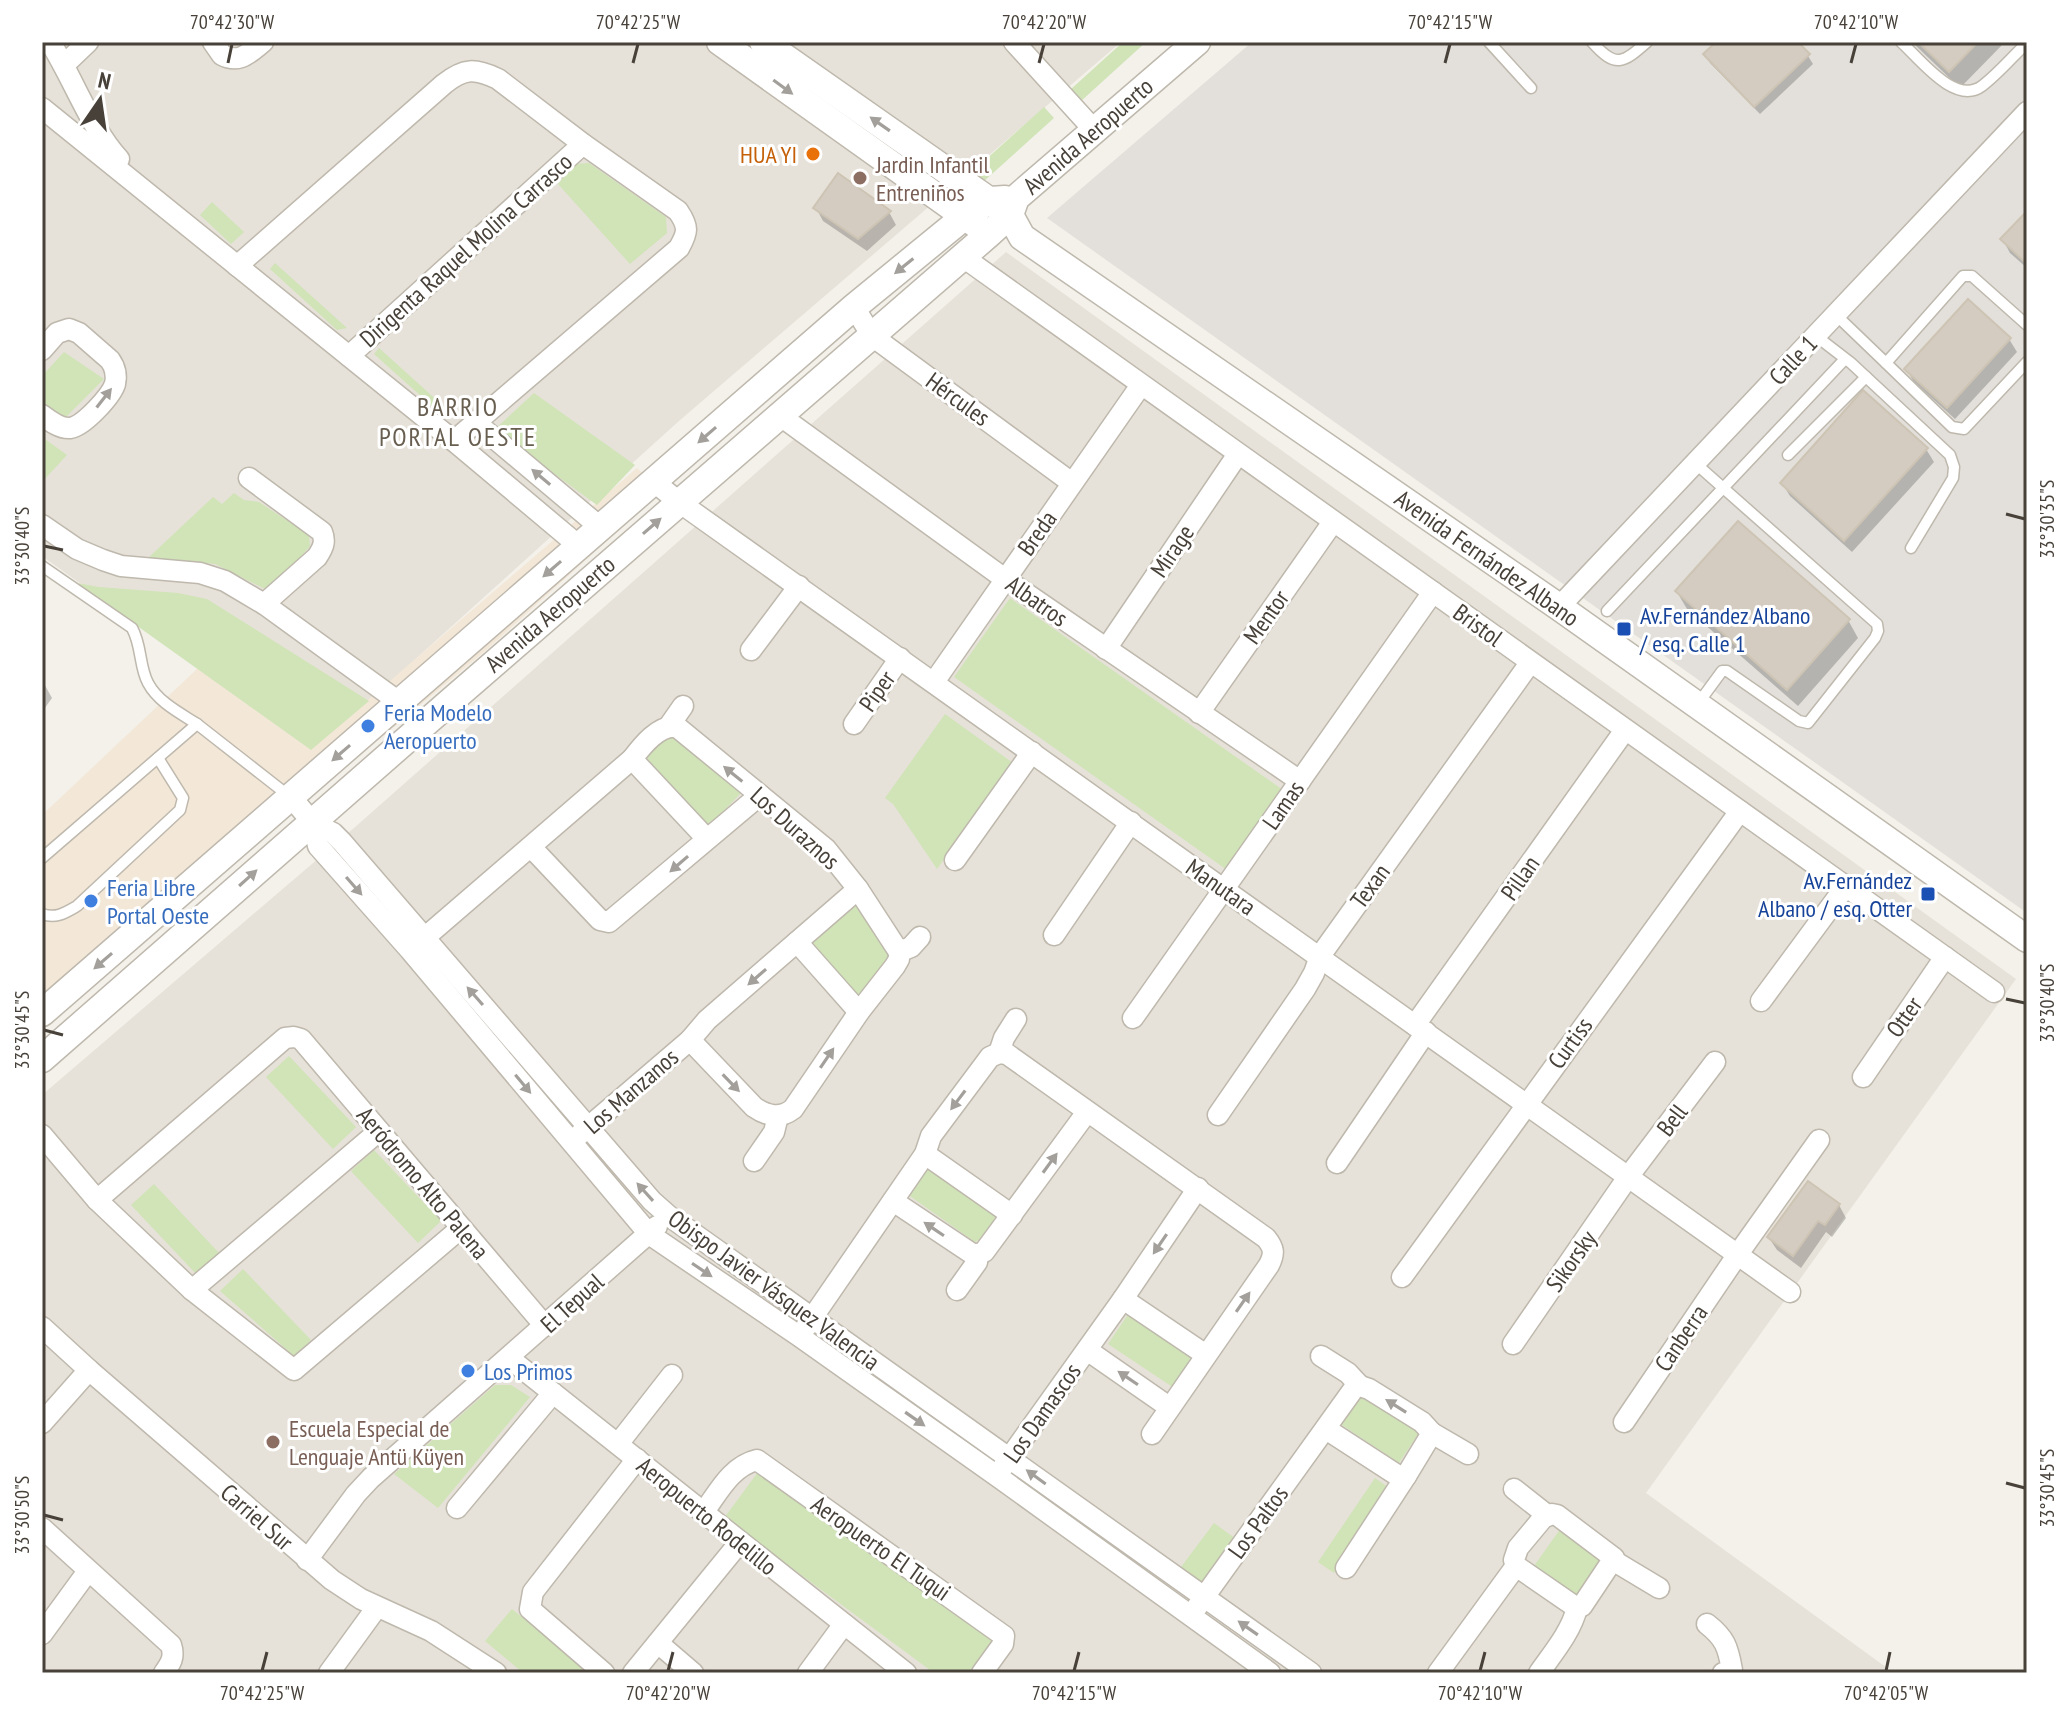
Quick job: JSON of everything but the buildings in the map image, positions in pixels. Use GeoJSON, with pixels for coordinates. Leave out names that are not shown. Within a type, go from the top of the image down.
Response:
{"type":"FeatureCollection","features":[{"type":"Feature","properties":{"kind":"street"},"geometry":{"type":"LineString","coordinates":[[50,42],[107,146],[157,201]]}},
{"type":"Feature","properties":{"kind":"street"},"geometry":{"type":"LineString","coordinates":[[64,65],[88,42]]}},
{"type":"Feature","properties":{"kind":"street"},"geometry":{"type":"LineString","coordinates":[[213,42],[222,55],[235,59],[243,58],[263,42]]}},
{"type":"Feature","properties":{"kind":"street","name":"Avenida Fernández Albano"},"geometry":{"type":"LineString","coordinates":[[720,42],[989,234],[1010,213]]}},
{"type":"Feature","properties":{"kind":"street","name":"Avenida Fernández Albano"},"geometry":{"type":"LineString","coordinates":[[763,42],[1010,213],[2027,939]]}},
{"type":"Feature","properties":{"kind":"street"},"geometry":{"type":"LineString","coordinates":[[1014,42],[1095,131]]}},
{"type":"Feature","properties":{"kind":"street","name":"Avenida Aeropuerto"},"geometry":{"type":"LineString","coordinates":[[42,1013],[854,307],[964,217],[1010,213],[1190,44]]}},
{"type":"Feature","properties":{"kind":"street"},"geometry":{"type":"LineString","coordinates":[[237,266],[444,84],[456,74],[472,70],[498,79],[678,211],[687,234],[679,248],[454,441]]}},
{"type":"Feature","properties":{"kind":"street"},"geometry":{"type":"LineString","coordinates":[[42,108],[579,546]]}},
{"type":"Feature","properties":{"kind":"street","name":"Calle 1"},"geometry":{"type":"LineString","coordinates":[[1559,607],[2027,112]]}},
{"type":"Feature","properties":{"kind":"street","name":"Dirigenta Raquel Molina Carrasco"},"geometry":{"type":"LineString","coordinates":[[349,356],[583,144]]}},
{"type":"Feature","properties":{"kind":"street","name":"Avenida Aeropuerto"},"geometry":{"type":"LineString","coordinates":[[42,1059],[989,234]]}},
{"type":"Feature","properties":{"kind":"street","name":"Bristol"},"geometry":{"type":"LineString","coordinates":[[963,257],[1994,992]]}},
{"type":"Feature","properties":{"kind":"street","name":"Hércules"},"geometry":{"type":"LineString","coordinates":[[854,307],[872,336],[1072,483]]}},
{"type":"Feature","properties":{"kind":"street"},"geometry":{"type":"LineString","coordinates":[[42,350],[57,333],[69,329],[79,333],[114,365],[116,381],[112,390],[81,424],[63,427],[42,415]]}},
{"type":"Feature","properties":{"kind":"street","name":"Breda"},"geometry":{"type":"LineString","coordinates":[[934,682],[1141,385]]}},
{"type":"Feature","properties":{"kind":"street","name":"Albatros"},"geometry":{"type":"LineString","coordinates":[[779,415],[1005,579],[1300,781]]}},
{"type":"Feature","properties":{"kind":"street"},"geometry":{"type":"LineString","coordinates":[[475,422],[600,527]]}},
{"type":"Feature","properties":{"kind":"street","name":"Mirage"},"geometry":{"type":"LineString","coordinates":[[1106,649],[1238,454]]}},
{"type":"Feature","properties":{"kind":"street"},"geometry":{"type":"LineString","coordinates":[[249,478],[322,532],[325,539],[317,557],[264,604]]}},
{"type":"Feature","properties":{"kind":"street","name":"Manutara"},"geometry":{"type":"LineString","coordinates":[[653,481],[1790,1292]]}},
{"type":"Feature","properties":{"kind":"street","name":"Mentor"},"geometry":{"type":"LineString","coordinates":[[1199,713],[1333,522]]}},
{"type":"Feature","properties":{"kind":"street"},"geometry":{"type":"LineString","coordinates":[[42,525],[77,549],[121,566],[187,571],[237,587],[399,702]]}},
{"type":"Feature","properties":{"kind":"street"},"geometry":{"type":"LineString","coordinates":[[751,650],[799,586]]}},
{"type":"Feature","properties":{"kind":"street","name":"Lamas"},"geometry":{"type":"LineString","coordinates":[[1133,1018],[1433,592]]}},
{"type":"Feature","properties":{"kind":"street","name":"Piper"},"geometry":{"type":"LineString","coordinates":[[854,724],[900,658]]}},
{"type":"Feature","properties":{"kind":"street","name":"Texan"},"geometry":{"type":"LineString","coordinates":[[1218,1115],[1305,989],[1320,956],[1530,663]]}},
{"type":"Feature","properties":{"kind":"street"},"geometry":{"type":"LineString","coordinates":[[418,944],[632,759],[662,728],[669,726],[683,706]]}},
{"type":"Feature","properties":{"kind":"street","name":"Los Duraznos"},"geometry":{"type":"LineString","coordinates":[[669,726],[677,727],[826,849],[858,889],[899,952]]}},
{"type":"Feature","properties":{"kind":"street","name":"Pillan"},"geometry":{"type":"LineString","coordinates":[[1337,1163],[1421,1029],[1625,730]]}},
{"type":"Feature","properties":{"kind":"street"},"geometry":{"type":"LineString","coordinates":[[955,860],[1032,752]]}},
{"type":"Feature","properties":{"kind":"street"},"geometry":{"type":"LineString","coordinates":[[632,759],[707,839]]}},
{"type":"Feature","properties":{"kind":"street"},"geometry":{"type":"LineString","coordinates":[[531,847],[604,923],[614,920],[760,795]]}},
{"type":"Feature","properties":{"kind":"street","name":"Obispo Javier Vásquez Valencia"},"geometry":{"type":"LineString","coordinates":[[291,797],[313,823],[318,846],[418,944],[669,1216],[1311,1673]]}},
{"type":"Feature","properties":{"kind":"street","name":"Curtiss"},"geometry":{"type":"LineString","coordinates":[[1402,1277],[1740,811]]}},
{"type":"Feature","properties":{"kind":"street"},"geometry":{"type":"LineString","coordinates":[[1054,935],[1131,822]]}},
{"type":"Feature","properties":{"kind":"street"},"geometry":{"type":"LineString","coordinates":[[1761,1001],[1846,886]]}},
{"type":"Feature","properties":{"kind":"street","name":"Los Manzanos"},"geometry":{"type":"LineString","coordinates":[[572,1142],[858,889]]}},
{"type":"Feature","properties":{"kind":"street"},"geometry":{"type":"LineString","coordinates":[[754,1161],[774,1132],[778,1116],[793,1109],[859,1012],[895,966],[899,952],[911,947],[920,937]]}},
{"type":"Feature","properties":{"kind":"street"},"geometry":{"type":"LineString","coordinates":[[797,942],[859,1012]]}},
{"type":"Feature","properties":{"kind":"street","name":"Obispo Javier Vásquez Valencia"},"geometry":{"type":"LineString","coordinates":[[418,944],[572,1142],[649,1234],[997,1476],[1267,1672]]}},
{"type":"Feature","properties":{"kind":"street","name":"Otter"},"geometry":{"type":"LineString","coordinates":[[1863,1077],[1945,957]]}},
{"type":"Feature","properties":{"kind":"street"},"geometry":{"type":"LineString","coordinates":[[999,1053],[1016,1019]]}},
{"type":"Feature","properties":{"kind":"street","name":"Aeródromo Alto Palena"},"geometry":{"type":"LineString","coordinates":[[97,1200],[285,1038],[294,1037],[301,1039],[545,1326]]}},
{"type":"Feature","properties":{"kind":"street","name":"Los Manzanos"},"geometry":{"type":"LineString","coordinates":[[690,1040],[754,1107],[762,1113],[778,1116]]}},
{"type":"Feature","properties":{"kind":"street"},"geometry":{"type":"LineString","coordinates":[[799,1336],[925,1154],[931,1136],[990,1057],[1007,1054],[1198,1188],[1266,1238],[1273,1247],[1274,1256],[1269,1265],[1152,1434]]}},
{"type":"Feature","properties":{"kind":"street","name":"Bell"},"geometry":{"type":"LineString","coordinates":[[1628,1177],[1715,1062]]}},
{"type":"Feature","properties":{"kind":"street"},"geometry":{"type":"LineString","coordinates":[[893,1201],[978,1255],[984,1252],[1087,1112]]}},
{"type":"Feature","properties":{"kind":"street"},"geometry":{"type":"LineString","coordinates":[[192,1290],[379,1131]]}},
{"type":"Feature","properties":{"kind":"street"},"geometry":{"type":"LineString","coordinates":[[42,1135],[97,1200],[192,1290],[294,1370],[461,1228]]}},
{"type":"Feature","properties":{"kind":"street"},"geometry":{"type":"LineString","coordinates":[[1738,1254],[1819,1140]]}},
{"type":"Feature","properties":{"kind":"street"},"geometry":{"type":"LineString","coordinates":[[925,1154],[1012,1215]]}},
{"type":"Feature","properties":{"kind":"street","name":"Sikorsky"},"geometry":{"type":"LineString","coordinates":[[1513,1344],[1628,1177]]}},
{"type":"Feature","properties":{"kind":"street","name":"Los Damascos"},"geometry":{"type":"LineString","coordinates":[[997,1476],[1198,1188]]}},
{"type":"Feature","properties":{"kind":"street","name":"El Tepual"},"geometry":{"type":"LineString","coordinates":[[307,1560],[371,1478],[669,1216]]}},
{"type":"Feature","properties":{"kind":"street","name":"Canberra"},"geometry":{"type":"LineString","coordinates":[[1624,1422],[1738,1254]]}},
{"type":"Feature","properties":{"kind":"street"},"geometry":{"type":"LineString","coordinates":[[957,1290],[977,1262],[978,1255]]}},
{"type":"Feature","properties":{"kind":"street"},"geometry":{"type":"LineString","coordinates":[[1123,1299],[1206,1355]]}},
{"type":"Feature","properties":{"kind":"street","name":"Carriel Sur"},"geometry":{"type":"LineString","coordinates":[[42,1327],[343,1589],[431,1631],[496,1673]]}},
{"type":"Feature","properties":{"kind":"street","name":"Los Damascos"},"geometry":{"type":"LineString","coordinates":[[1087,1350],[1169,1407]]}},
{"type":"Feature","properties":{"kind":"street"},"geometry":{"type":"LineString","coordinates":[[1321,1356],[1348,1373],[1360,1386],[1422,1422],[1432,1433],[1468,1454]]}},
{"type":"Feature","properties":{"kind":"street","name":"Aeropuerto Rodelillo"},"geometry":{"type":"LineString","coordinates":[[509,1358],[906,1673]]}},
{"type":"Feature","properties":{"kind":"street"},"geometry":{"type":"LineString","coordinates":[[42,1423],[89,1370]]}},
{"type":"Feature","properties":{"kind":"street"},"geometry":{"type":"LineString","coordinates":[[618,1444],[672,1375]]}},
{"type":"Feature","properties":{"kind":"street","name":"Los Paltos"},"geometry":{"type":"LineString","coordinates":[[1191,1616],[1350,1393],[1360,1386]]}},
{"type":"Feature","properties":{"kind":"street"},"geometry":{"type":"LineString","coordinates":[[457,1508],[553,1393]]}},
{"type":"Feature","properties":{"kind":"street"},"geometry":{"type":"LineString","coordinates":[[1326,1429],[1400,1477],[1406,1476]]}},
{"type":"Feature","properties":{"kind":"street"},"geometry":{"type":"LineString","coordinates":[[1346,1568],[1432,1433]]}},
{"type":"Feature","properties":{"kind":"street"},"geometry":{"type":"LineString","coordinates":[[604,1673],[530,1609],[533,1592],[637,1459]]}},
{"type":"Feature","properties":{"kind":"street","name":"Aeropuerto El Tuqui"},"geometry":{"type":"LineString","coordinates":[[703,1513],[733,1472],[747,1462],[757,1460],[1004,1636],[1003,1644],[982,1673]]}},
{"type":"Feature","properties":{"kind":"street"},"geometry":{"type":"LineString","coordinates":[[1514,1489],[1547,1515],[1557,1515],[1612,1555],[1614,1561],[1659,1588]]}},
{"type":"Feature","properties":{"kind":"street"},"geometry":{"type":"LineString","coordinates":[[1547,1515],[1518,1548],[1514,1560],[1516,1566],[1577,1608]]}},
{"type":"Feature","properties":{"kind":"street"},"geometry":{"type":"LineString","coordinates":[[42,1528],[171,1645],[174,1653],[164,1673]]}},
{"type":"Feature","properties":{"kind":"street"},"geometry":{"type":"LineString","coordinates":[[633,1673],[740,1542]]}},
{"type":"Feature","properties":{"kind":"street"},"geometry":{"type":"LineString","coordinates":[[1539,1673],[1569,1628],[1577,1608],[1582,1606],[1614,1561]]}},
{"type":"Feature","properties":{"kind":"street"},"geometry":{"type":"LineString","coordinates":[[1438,1673],[1516,1566]]}},
{"type":"Feature","properties":{"kind":"street"},"geometry":{"type":"LineString","coordinates":[[42,1634],[88,1571]]}},
{"type":"Feature","properties":{"kind":"street"},"geometry":{"type":"LineString","coordinates":[[329,1673],[377,1607]]}},
{"type":"Feature","properties":{"kind":"street"},"geometry":{"type":"LineString","coordinates":[[808,1673],[844,1624]]}},
{"type":"Feature","properties":{"kind":"street"},"geometry":{"type":"LineString","coordinates":[[1707,1624],[1724,1639],[1729,1653],[1732,1670],[1723,1673]]}},
{"type":"Feature","properties":{"kind":"street"},"geometry":{"type":"LineString","coordinates":[[658,1643],[693,1673]]}},
{"type":"Feature","properties":{"kind":"lane"},"geometry":{"type":"LineString","coordinates":[[1489,42],[1531,88]]}},
{"type":"Feature","properties":{"kind":"lane"},"geometry":{"type":"LineString","coordinates":[[1592,42],[1614,60],[1628,59],[1647,42]]}},
{"type":"Feature","properties":{"kind":"lane"},"geometry":{"type":"LineString","coordinates":[[1901,42],[1948,86],[1967,93],[1980,88],[2027,43]]}},
{"type":"Feature","properties":{"kind":"lane"},"geometry":{"type":"LineString","coordinates":[[1886,363],[1963,276],[1972,276],[2027,325]]}},
{"type":"Feature","properties":{"kind":"lane"},"geometry":{"type":"LineString","coordinates":[[1836,315],[1958,430],[1964,429],[2027,362]]}},
{"type":"Feature","properties":{"kind":"lane"},"geometry":{"type":"LineString","coordinates":[[1816,336],[1866,377],[1950,455],[1954,467],[1953,478],[1911,548]]}},
{"type":"Feature","properties":{"kind":"lane"},"geometry":{"type":"LineString","coordinates":[[1607,611],[1845,359]]}},
{"type":"Feature","properties":{"kind":"lane"},"geometry":{"type":"LineString","coordinates":[[1788,455],[1866,377]]}},
{"type":"Feature","properties":{"kind":"lane"},"geometry":{"type":"LineString","coordinates":[[1695,463],[1877,624],[1878,631],[1808,723],[1799,721],[1727,671],[1722,671],[1697,705]]}},
{"type":"Feature","properties":{"kind":"lane"},"geometry":{"type":"LineString","coordinates":[[42,566],[132,628],[139,640],[148,683],[166,704],[197,724],[291,797]]}},
{"type":"Feature","properties":{"kind":"lane"},"geometry":{"type":"LineString","coordinates":[[42,858],[197,724]]}},
{"type":"Feature","properties":{"kind":"lane"},"geometry":{"type":"LineString","coordinates":[[42,914],[61,916],[77,906],[180,810],[183,798],[158,758]]}},
{"type":"Feature","properties":{"kind":"shaded area"},"geometry":{"type":"Polygon","coordinates":[[[42,42],[1121,42],[679,421],[311,750],[42,556],[42,42]]]}},
{"type":"Feature","properties":{"kind":"shaded area"},"geometry":{"type":"Polygon","coordinates":[[[1252,42],[2027,42],[2027,913],[1047,218],[1252,42]]]}},
{"type":"Feature","properties":{"kind":"shaded area"},"geometry":{"type":"Polygon","coordinates":[[[1006,252],[2016,979],[1646,1493],[1894,1673],[42,1673],[42,1095],[354,828],[1006,252]]]}},
{"type":"Feature","properties":{"kind":"shaded area"},"geometry":{"type":"Polygon","coordinates":[[[637,468],[662,491],[485,651],[243,853],[42,1028],[42,815],[198,668],[311,749],[637,468]]]}},
{"type":"Feature","properties":{"kind":"green space"},"geometry":{"type":"Polygon","coordinates":[[[1123,42],[1146,42],[1081,101],[1070,90],[1123,42]]]}},
{"type":"Feature","properties":{"kind":"green space"},"geometry":{"type":"Polygon","coordinates":[[[1044,107],[1054,118],[983,182],[973,171],[1044,107]]]}},
{"type":"Feature","properties":{"kind":"green space"},"geometry":{"type":"Polygon","coordinates":[[[589,163],[666,217],[667,233],[630,264],[558,184],[574,164],[589,163]]]}},
{"type":"Feature","properties":{"kind":"green space"},"geometry":{"type":"Polygon","coordinates":[[[212,202],[244,232],[231,244],[200,215],[212,202]]]}},
{"type":"Feature","properties":{"kind":"green space"},"geometry":{"type":"Polygon","coordinates":[[[275,263],[347,328],[337,330],[270,269],[275,263]]]}},
{"type":"Feature","properties":{"kind":"green space"},"geometry":{"type":"Polygon","coordinates":[[[379,348],[451,413],[442,415],[374,354],[379,348]]]}},
{"type":"Feature","properties":{"kind":"green space"},"geometry":{"type":"Polygon","coordinates":[[[64,352],[104,379],[65,418],[42,402],[42,376],[64,352]]]}},
{"type":"Feature","properties":{"kind":"green space"},"geometry":{"type":"Polygon","coordinates":[[[534,393],[635,465],[597,505],[494,430],[534,393]]]}},
{"type":"Feature","properties":{"kind":"green space"},"geometry":{"type":"Polygon","coordinates":[[[42,437],[67,455],[42,482],[42,437]]]}},
{"type":"Feature","properties":{"kind":"green space"},"geometry":{"type":"Polygon","coordinates":[[[234,493],[244,500],[259,502],[309,535],[310,546],[271,592],[215,564],[148,558],[213,497],[222,504],[234,493]]]}},
{"type":"Feature","properties":{"kind":"green space"},"geometry":{"type":"Polygon","coordinates":[[[77,583],[178,593],[207,599],[369,701],[311,750],[77,583]]]}},
{"type":"Feature","properties":{"kind":"green space"},"geometry":{"type":"Polygon","coordinates":[[[1010,598],[1283,790],[1227,870],[954,677],[1010,598]]]}},
{"type":"Feature","properties":{"kind":"green space"},"geometry":{"type":"Polygon","coordinates":[[[945,714],[1013,763],[937,869],[893,804],[885,798],[945,714]]]}},
{"type":"Feature","properties":{"kind":"green space"},"geometry":{"type":"Polygon","coordinates":[[[674,737],[742,792],[706,829],[644,760],[661,740],[674,737]]]}},
{"type":"Feature","properties":{"kind":"green space"},"geometry":{"type":"Polygon","coordinates":[[[849,904],[864,907],[891,949],[890,963],[865,993],[850,995],[812,951],[812,932],[849,904]]]}},
{"type":"Feature","properties":{"kind":"green space"},"geometry":{"type":"Polygon","coordinates":[[[289,1056],[356,1127],[333,1149],[266,1077],[289,1056]]]}},
{"type":"Feature","properties":{"kind":"green space"},"geometry":{"type":"Polygon","coordinates":[[[374,1150],[441,1221],[418,1243],[351,1171],[374,1150]]]}},
{"type":"Feature","properties":{"kind":"green space"},"geometry":{"type":"Polygon","coordinates":[[[927,1166],[999,1216],[984,1237],[975,1242],[907,1194],[927,1166]]]}},
{"type":"Feature","properties":{"kind":"green space"},"geometry":{"type":"Polygon","coordinates":[[[154,1184],[221,1255],[198,1276],[131,1205],[154,1184]]]}},
{"type":"Feature","properties":{"kind":"green space"},"geometry":{"type":"Polygon","coordinates":[[[243,1269],[311,1340],[294,1356],[220,1291],[243,1269]]]}},
{"type":"Feature","properties":{"kind":"green space"},"geometry":{"type":"Polygon","coordinates":[[[1129,1313],[1199,1358],[1177,1390],[1108,1344],[1129,1313]]]}},
{"type":"Feature","properties":{"kind":"green space"},"geometry":{"type":"Polygon","coordinates":[[[495,1385],[511,1385],[530,1397],[438,1508],[394,1474],[495,1385]]]}},
{"type":"Feature","properties":{"kind":"green space"},"geometry":{"type":"Polygon","coordinates":[[[1360,1392],[1420,1431],[1399,1463],[1339,1423],[1360,1392]]]}},
{"type":"Feature","properties":{"kind":"green space"},"geometry":{"type":"Polygon","coordinates":[[[761,1468],[993,1640],[968,1673],[934,1673],[724,1518],[761,1468]]]}},
{"type":"Feature","properties":{"kind":"green space"},"geometry":{"type":"Polygon","coordinates":[[[1375,1478],[1392,1490],[1334,1573],[1318,1562],[1375,1478]]]}},
{"type":"Feature","properties":{"kind":"green space"},"geometry":{"type":"Polygon","coordinates":[[[1214,1523],[1236,1539],[1203,1583],[1181,1567],[1214,1523]]]}},
{"type":"Feature","properties":{"kind":"green space"},"geometry":{"type":"Polygon","coordinates":[[[1561,1528],[1607,1560],[1580,1598],[1534,1566],[1561,1528]]]}},
{"type":"Feature","properties":{"kind":"green space"},"geometry":{"type":"Polygon","coordinates":[[[512,1609],[590,1673],[523,1673],[485,1641],[512,1609]]]}},
{"type":"Feature","properties":{"kind":"place","name":"HUA YI"},"geometry":{"type":"Point","coordinates":[813,154]}},
{"type":"Feature","properties":{"kind":"place","name":"Jardin Infantil Entreniños"},"geometry":{"type":"Point","coordinates":[860,178]}},
{"type":"Feature","properties":{"kind":"place","name":"Av.Fernández Albano / esq. Calle 1"},"geometry":{"type":"Point","coordinates":[1624,629]}},
{"type":"Feature","properties":{"kind":"place","name":"Feria Modelo Aeropuerto"},"geometry":{"type":"Point","coordinates":[368,726]}},
{"type":"Feature","properties":{"kind":"place","name":"Av.Fernández Albano / esq. Otter"},"geometry":{"type":"Point","coordinates":[1928,894]}},
{"type":"Feature","properties":{"kind":"place","name":"Feria Libre Portal Oeste"},"geometry":{"type":"Point","coordinates":[91,901]}},
{"type":"Feature","properties":{"kind":"place","name":"Los Primos"},"geometry":{"type":"Point","coordinates":[468,1371]}},
{"type":"Feature","properties":{"kind":"place","name":"Escuela Especial de Lenguaje Antü Küyen"},"geometry":{"type":"Point","coordinates":[273,1442]}},
{"type":"Feature","properties":{"kind":"district","name":"BARRIO PORTAL OESTE"},"geometry":{"type":"Point","coordinates":[458,421]}}]}
